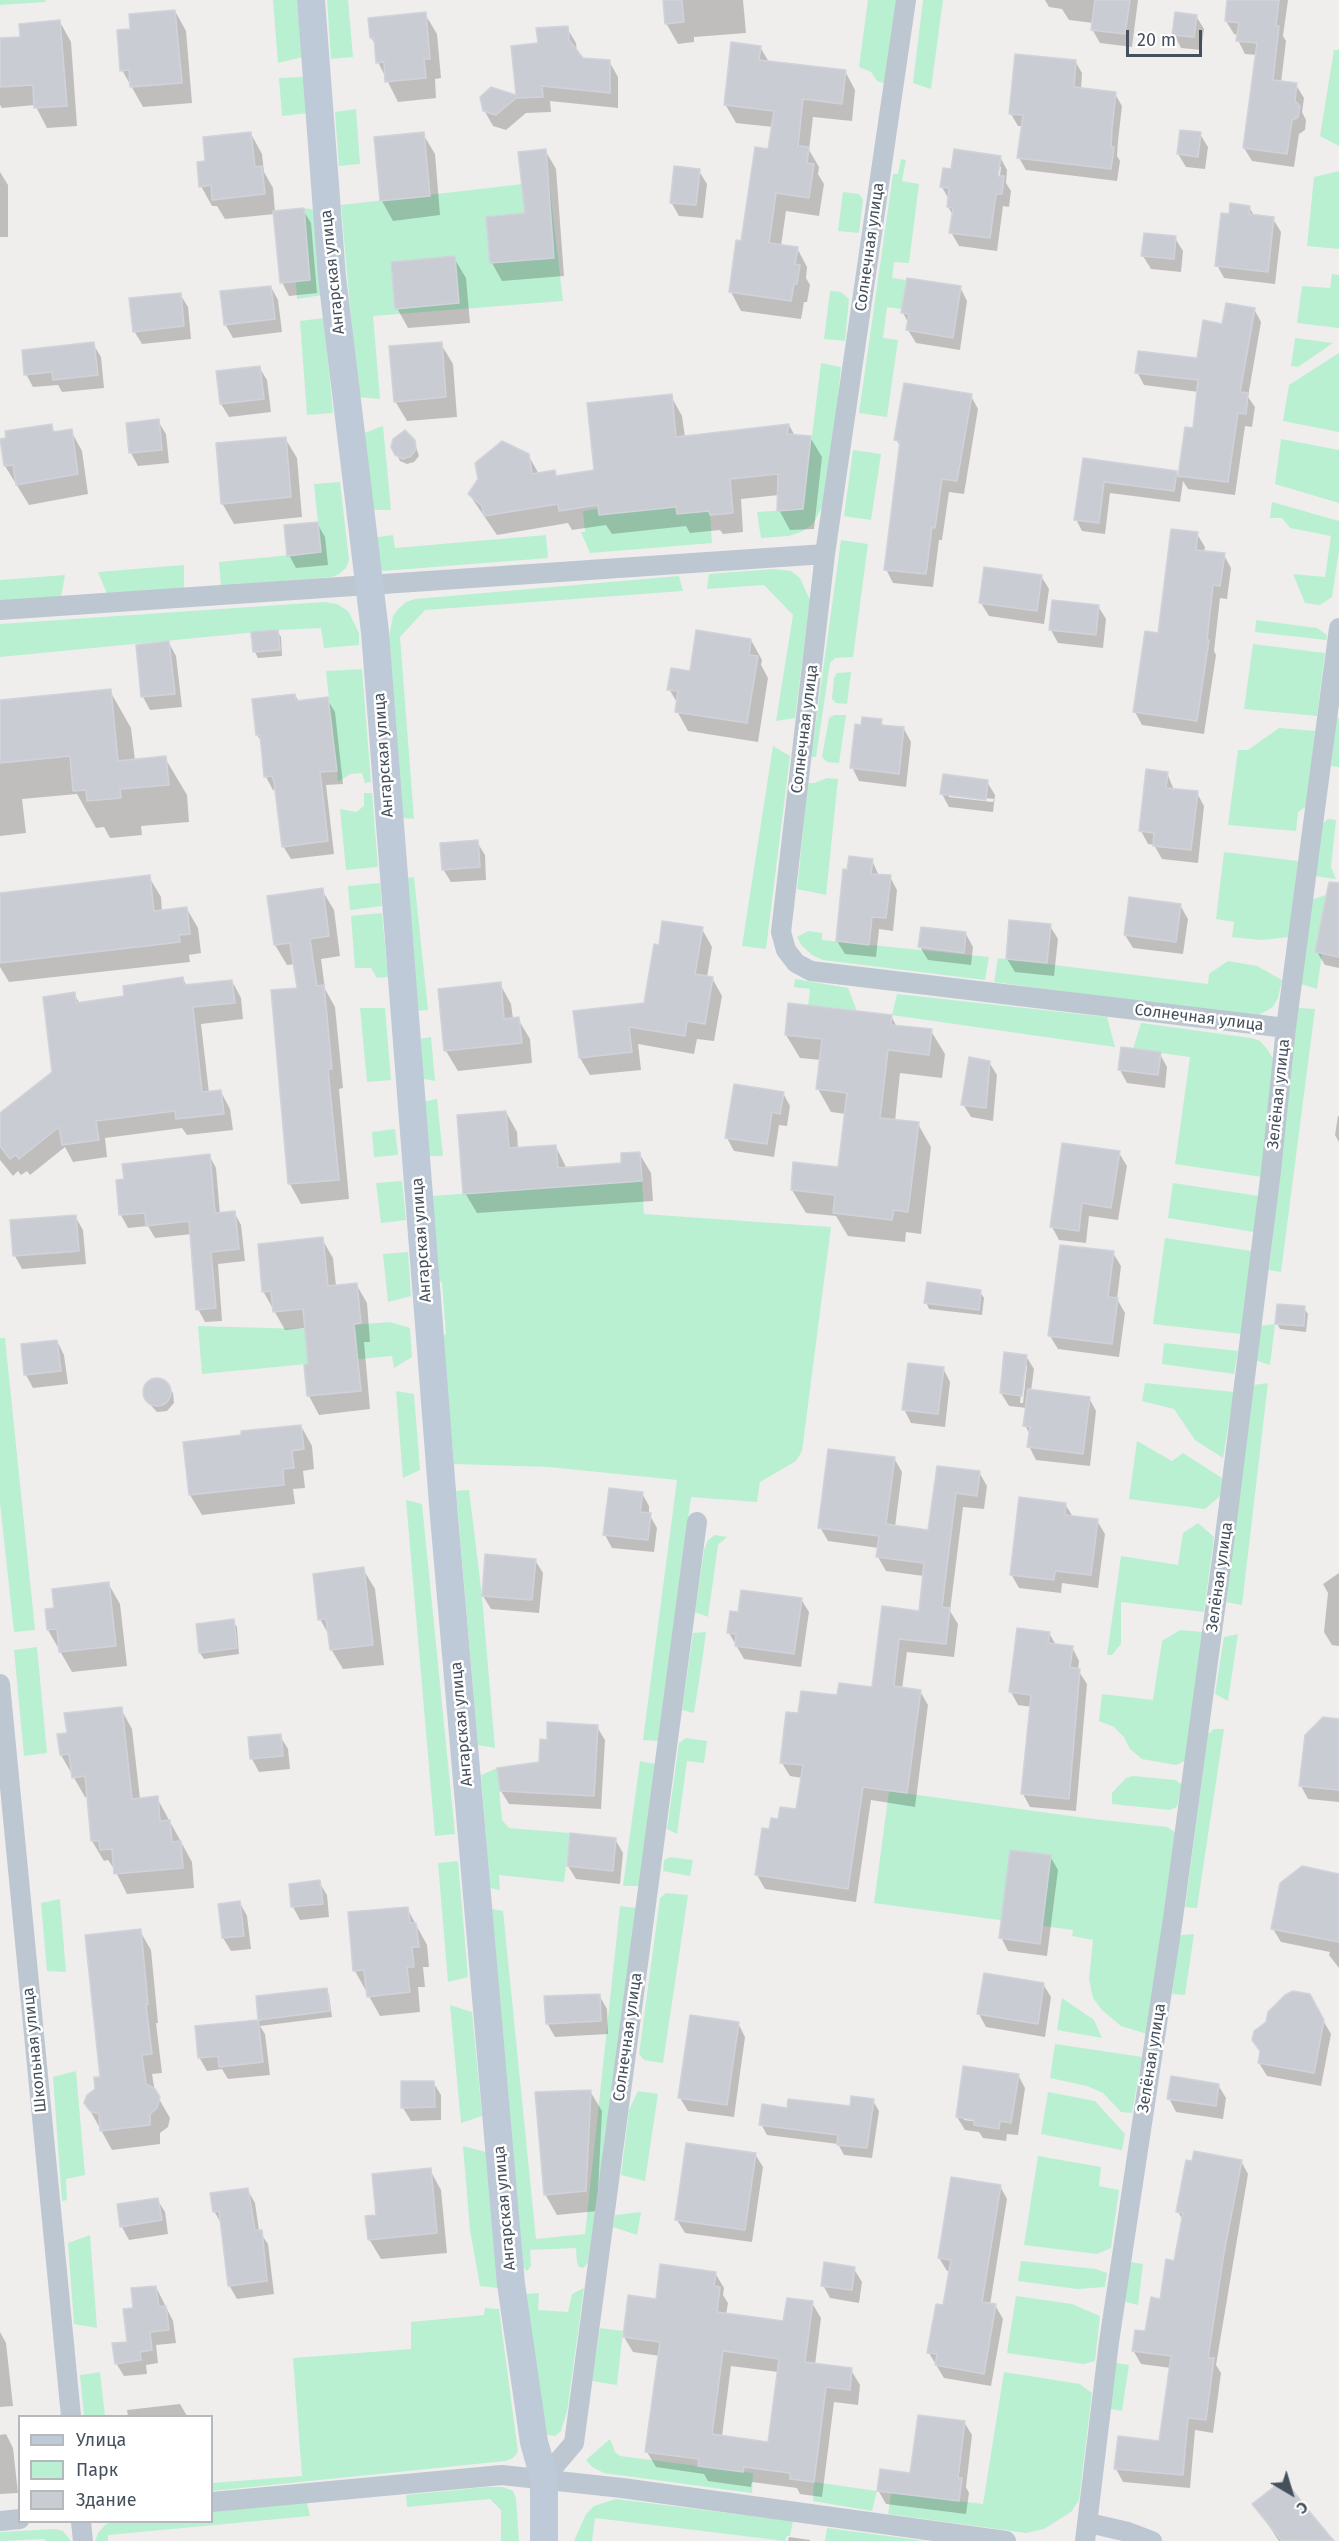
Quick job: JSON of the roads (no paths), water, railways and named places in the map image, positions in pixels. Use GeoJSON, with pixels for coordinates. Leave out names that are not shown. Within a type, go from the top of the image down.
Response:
{"type":"FeatureCollection","features":[{"type":"Feature","properties":{"kind":"street","name":"Ангарская улица"},"geometry":{"type":"LineString","coordinates":[[311,0],[332,277],[369,585],[444,1517],[511,2284],[534,2442],[544,2478]]}},
{"type":"Feature","properties":{"kind":"street","name":"Солнечная улица"},"geometry":{"type":"LineString","coordinates":[[906,0],[825,554],[781,932],[786,950],[796,963],[811,971],[1286,1028]]}},
{"type":"Feature","properties":{"kind":"street"},"geometry":{"type":"LineString","coordinates":[[0,610],[825,554]]}},
{"type":"Feature","properties":{"kind":"street","name":"Зелёная улица"},"geometry":{"type":"LineString","coordinates":[[1087,2532],[1109,2342],[1173,1918],[1224,1544],[1271,1171],[1286,1028],[1339,628]]}},
{"type":"Feature","properties":{"kind":"street","name":"Солнечная улица"},"geometry":{"type":"LineString","coordinates":[[544,2478],[574,2443],[697,1522]]}},
{"type":"Feature","properties":{"kind":"street","name":"Школьная улица"},"geometry":{"type":"LineString","coordinates":[[0,1684],[71,2415]]}},
{"type":"Feature","properties":{"kind":"street"},"geometry":{"type":"LineString","coordinates":[[213,2502],[502,2475],[544,2478],[1006,2541]]}},
{"type":"Feature","properties":{"kind":"street"},"geometry":{"type":"LineString","coordinates":[[544,2478],[544,2541]]}},
{"type":"Feature","properties":{"kind":"street"},"geometry":{"type":"LineString","coordinates":[[0,2521],[18,2519]]}},
{"type":"Feature","properties":{"kind":"street"},"geometry":{"type":"LineString","coordinates":[[81,2523],[83,2541]]}},
{"type":"Feature","properties":{"kind":"street"},"geometry":{"type":"LineString","coordinates":[[1087,2532],[1128,2532],[1152,2541]]}}]}
